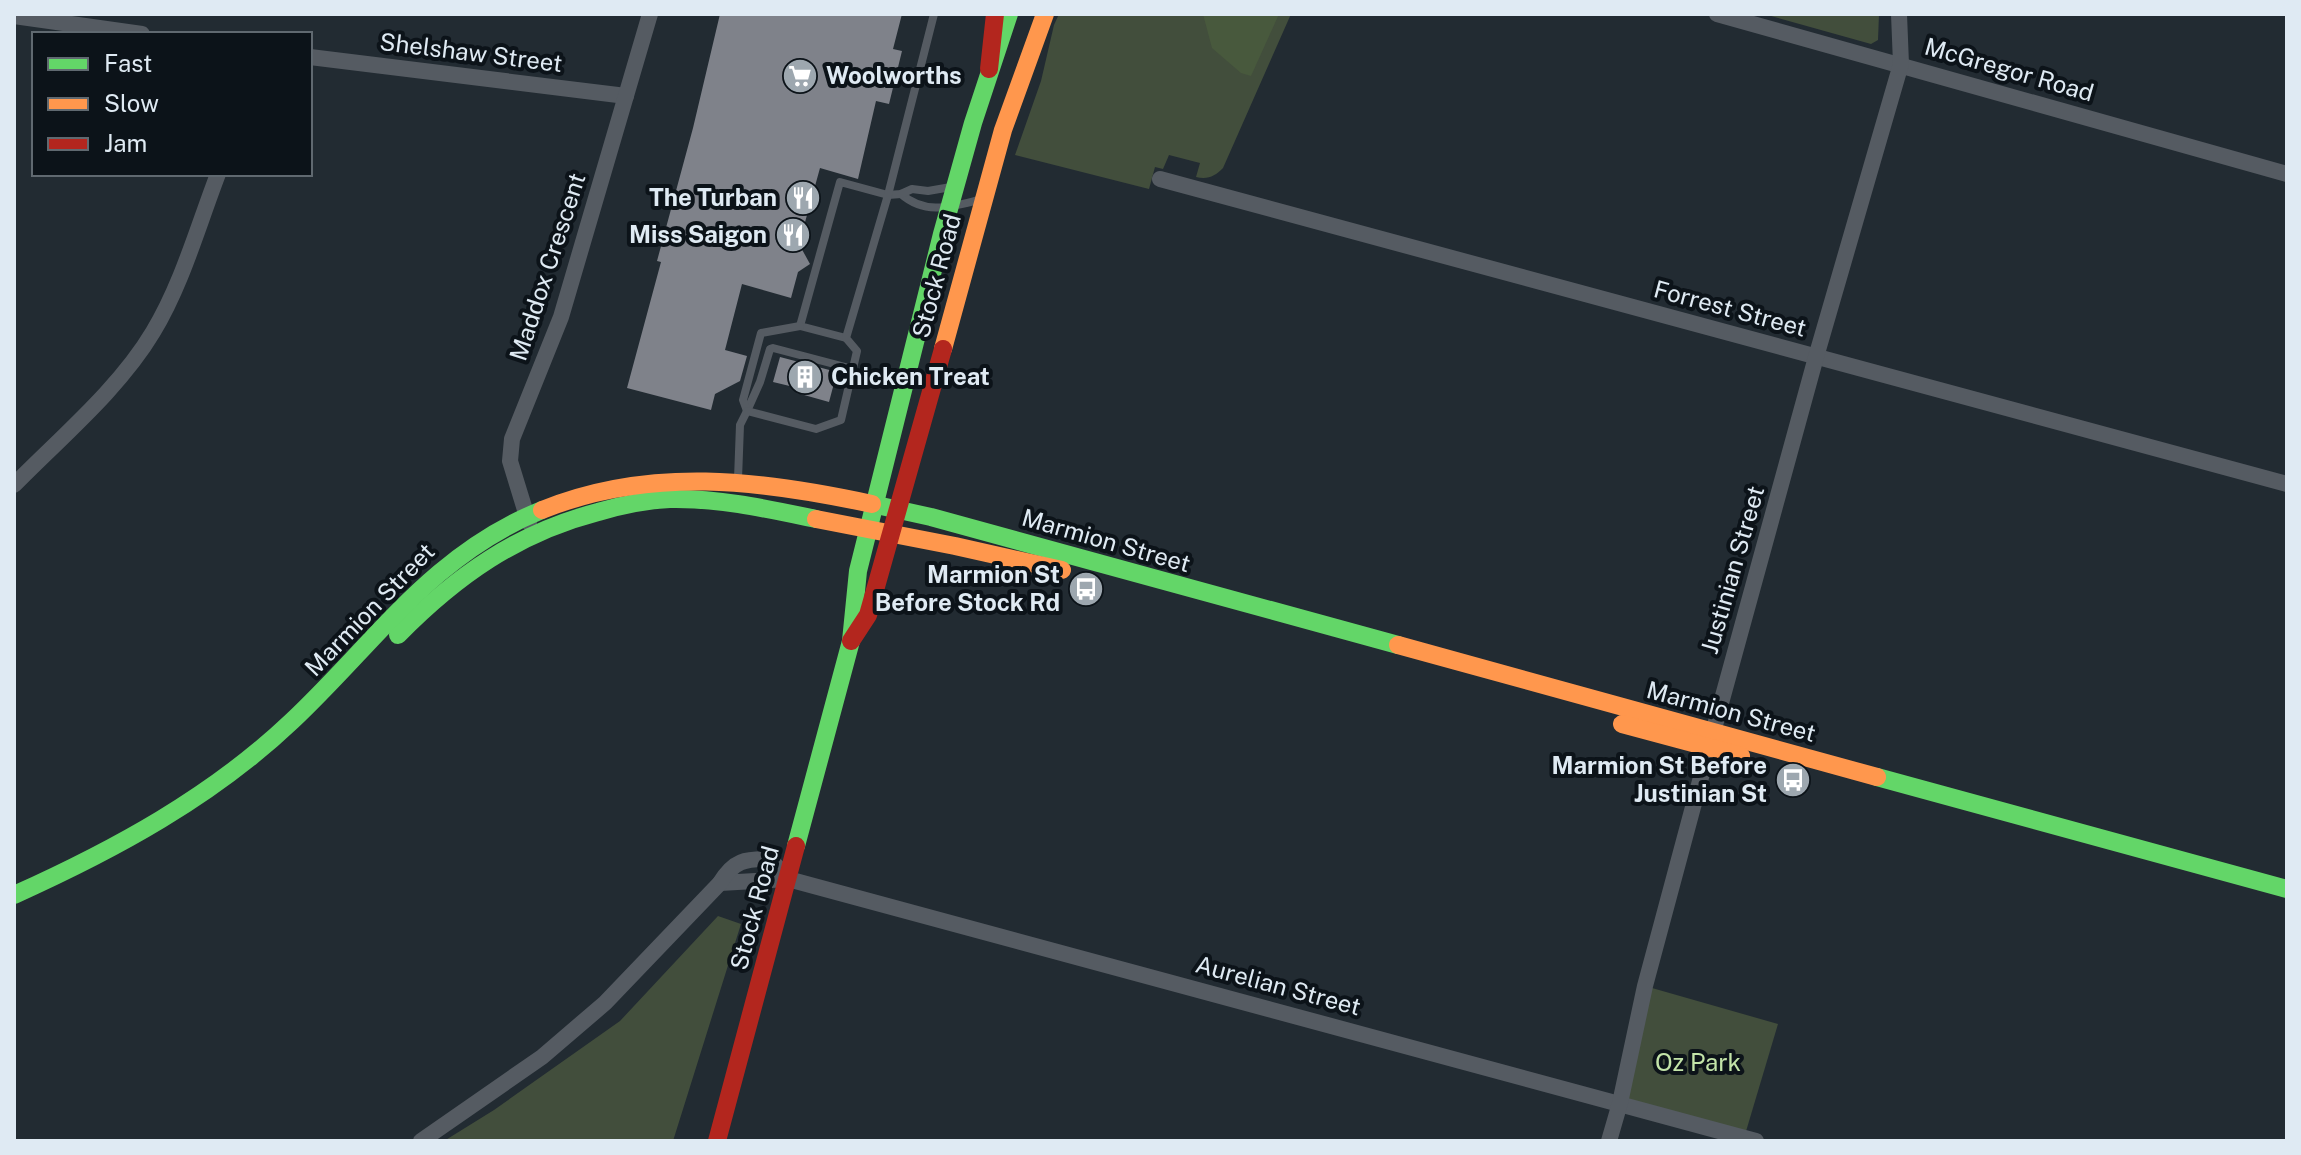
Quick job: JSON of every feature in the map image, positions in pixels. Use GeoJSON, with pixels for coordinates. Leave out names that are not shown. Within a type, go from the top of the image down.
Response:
{"type":"FeatureCollection","features":[{"type":"Feature","properties":{"kind":"main road"},"geometry":{"type":"LineString","coordinates":[[989,69],[995,14]]}},
{"type":"Feature","properties":{"kind":"main road","name":"Stock Road"},"geometry":{"type":"LineString","coordinates":[[717,1141],[851,641],[850,609],[947,208],[1009,14]]}},
{"type":"Feature","properties":{"kind":"main road","name":"Stock Road"},"geometry":{"type":"LineString","coordinates":[[851,641],[868,615],[983,198],[1011,106],[1045,14]]}},
{"type":"Feature","properties":{"kind":"main road","name":"Marmion Street"},"geometry":{"type":"LineString","coordinates":[[14,895],[74,869],[207,791],[272,740],[324,692],[418,589],[454,558],[585,495],[654,481],[738,482],[898,510],[2287,905]]}},
{"type":"Feature","properties":{"kind":"main road","name":"Marmion Street"},"geometry":{"type":"LineString","coordinates":[[14,912],[115,865],[216,804],[278,756],[335,703],[432,599],[462,573],[530,524],[648,501],[686,499],[736,504],[983,550],[2287,889]]}},
{"type":"Feature","properties":{"kind":"street","name":"Maddox Crescent"},"geometry":{"type":"LineString","coordinates":[[530,524],[510,461],[512,439],[561,317],[650,14]]}},
{"type":"Feature","properties":{"kind":"street","name":"McGregor Road"},"geometry":{"type":"LineString","coordinates":[[1717,14],[2287,174]]}},
{"type":"Feature","properties":{"kind":"street","name":"Justinian Street"},"geometry":{"type":"LineString","coordinates":[[1609,1141],[1645,986],[1711,740],[1816,357],[1901,64],[1899,14]]}},
{"type":"Feature","properties":{"kind":"street"},"geometry":{"type":"LineString","coordinates":[[14,16],[128,32]]}},
{"type":"Feature","properties":{"kind":"street","name":"Shelshaw Street"},"geometry":{"type":"LineString","coordinates":[[312,57],[626,96]]}},
{"type":"Feature","properties":{"kind":"street"},"geometry":{"type":"LineString","coordinates":[[14,485],[123,374],[154,332],[176,286],[217,176]]}},
{"type":"Feature","properties":{"kind":"street","name":"Forrest Street"},"geometry":{"type":"LineString","coordinates":[[1160,179],[2287,484]]}},
{"type":"Feature","properties":{"kind":"street","name":"Aurelian Street"},"geometry":{"type":"LineString","coordinates":[[421,1141],[542,1057],[594,1012],[720,883],[788,879],[1756,1141]]}},
{"type":"Feature","properties":{"kind":"lane"},"geometry":{"type":"LineString","coordinates":[[846,338],[888,195],[934,14]]}},
{"type":"Feature","properties":{"kind":"lane"},"geometry":{"type":"LineString","coordinates":[[800,326],[840,182],[888,195],[912,189],[928,191],[953,187]]}},
{"type":"Feature","properties":{"kind":"lane"},"geometry":{"type":"LineString","coordinates":[[901,194],[912,204],[924,208],[947,208],[983,198]]}},
{"type":"Feature","properties":{"kind":"lane"},"geometry":{"type":"LineString","coordinates":[[800,326],[846,338],[857,351],[841,420],[816,429],[747,411],[743,400],[761,333],[800,326]]}},
{"type":"Feature","properties":{"kind":"lane"},"geometry":{"type":"LineString","coordinates":[[736,504],[740,425],[760,382],[768,352],[773,348],[853,369]]}},
{"type":"Feature","properties":{"kind":"green space"},"geometry":{"type":"Polygon","coordinates":[[[1059,14],[1291,14],[1223,168],[1211,177],[1196,177],[1200,163],[1169,155],[1163,169],[1155,167],[1149,189],[1015,155],[1041,81],[1059,14]]]}},
{"type":"Feature","properties":{"kind":"green space"},"geometry":{"type":"Polygon","coordinates":[[[1203,14],[1279,14],[1251,76],[1241,73],[1212,48],[1203,14]]]}},
{"type":"Feature","properties":{"kind":"green space"},"geometry":{"type":"Polygon","coordinates":[[[1764,14],[1879,14],[1878,40],[1871,44],[1764,14]]]}},
{"type":"Feature","properties":{"kind":"green space"},"geometry":{"type":"Polygon","coordinates":[[[718,916],[741,924],[673,1141],[444,1141],[494,1110],[620,1021],[718,916]]]}},
{"type":"Feature","properties":{"kind":"green space","name":"Oz Park"},"geometry":{"type":"Polygon","coordinates":[[[1645,986],[1778,1024],[1744,1138],[1620,1103],[1645,986]]]}},
{"type":"Feature","properties":{"kind":"building"},"geometry":{"type":"Polygon","coordinates":[[[720,14],[902,14],[893,49],[902,51],[889,104],[876,101],[858,179],[820,168],[799,244],[810,264],[798,272],[791,298],[742,284],[725,350],[747,356],[740,381],[715,394],[711,410],[627,388],[661,262],[657,261],[720,14]]]}},
{"type":"Feature","properties":{"kind":"building","name":"Chicken Treat"},"geometry":{"type":"Polygon","coordinates":[[[780,357],[837,372],[829,402],[797,393],[798,388],[773,382],[780,357]]]}},
{"type":"Feature","properties":{"kind":"traffic: fast"},"geometry":{"type":"LineString","coordinates":[[796,846],[851,641],[858,571],[942,234],[973,123],[1009,14]]}},
{"type":"Feature","properties":{"kind":"traffic: fast"},"geometry":{"type":"LineString","coordinates":[[398,635],[442,594],[489,559],[541,532],[607,509],[652,500],[688,499],[743,505],[816,519]]}},
{"type":"Feature","properties":{"kind":"traffic: fast"},"geometry":{"type":"LineString","coordinates":[[872,504],[931,517],[1398,645]]}},
{"type":"Feature","properties":{"kind":"traffic: fast"},"geometry":{"type":"LineString","coordinates":[[14,895],[125,840],[229,774],[292,721],[436,576],[503,529],[542,510]]}},
{"type":"Feature","properties":{"kind":"traffic: fast"},"geometry":{"type":"LineString","coordinates":[[1877,777],[2287,889]]}},
{"type":"Feature","properties":{"kind":"traffic: slow"},"geometry":{"type":"LineString","coordinates":[[943,349],[1003,130],[1045,14]]}},
{"type":"Feature","properties":{"kind":"traffic: slow"},"geometry":{"type":"LineString","coordinates":[[542,510],[583,496],[665,482],[747,484],[872,504]]}},
{"type":"Feature","properties":{"kind":"traffic: slow"},"geometry":{"type":"LineString","coordinates":[[816,519],[1062,570]]}},
{"type":"Feature","properties":{"kind":"traffic: slow"},"geometry":{"type":"LineString","coordinates":[[1398,645],[1877,777]]}},
{"type":"Feature","properties":{"kind":"traffic: slow"},"geometry":{"type":"LineString","coordinates":[[1622,724],[1741,756]]}},
{"type":"Feature","properties":{"kind":"traffic: jam"},"geometry":{"type":"LineString","coordinates":[[989,69],[995,14]]}},
{"type":"Feature","properties":{"kind":"traffic: jam"},"geometry":{"type":"LineString","coordinates":[[851,641],[868,615],[943,349]]}},
{"type":"Feature","properties":{"kind":"traffic: jam"},"geometry":{"type":"LineString","coordinates":[[717,1141],[796,846]]}},
{"type":"Feature","properties":{"kind":"place","name":"Woolworths"},"geometry":{"type":"Point","coordinates":[800,76]}},
{"type":"Feature","properties":{"kind":"place","name":"The Turban"},"geometry":{"type":"Point","coordinates":[803,198]}},
{"type":"Feature","properties":{"kind":"place","name":"Miss Saigon"},"geometry":{"type":"Point","coordinates":[793,235]}},
{"type":"Feature","properties":{"kind":"place","name":"Chicken Treat"},"geometry":{"type":"Point","coordinates":[805,377]}},
{"type":"Feature","properties":{"kind":"place","name":"Marmion St Before Stock Rd"},"geometry":{"type":"Point","coordinates":[1086,589]}},
{"type":"Feature","properties":{"kind":"place","name":"Marmion St Before Justinian St"},"geometry":{"type":"Point","coordinates":[1793,780]}}]}
